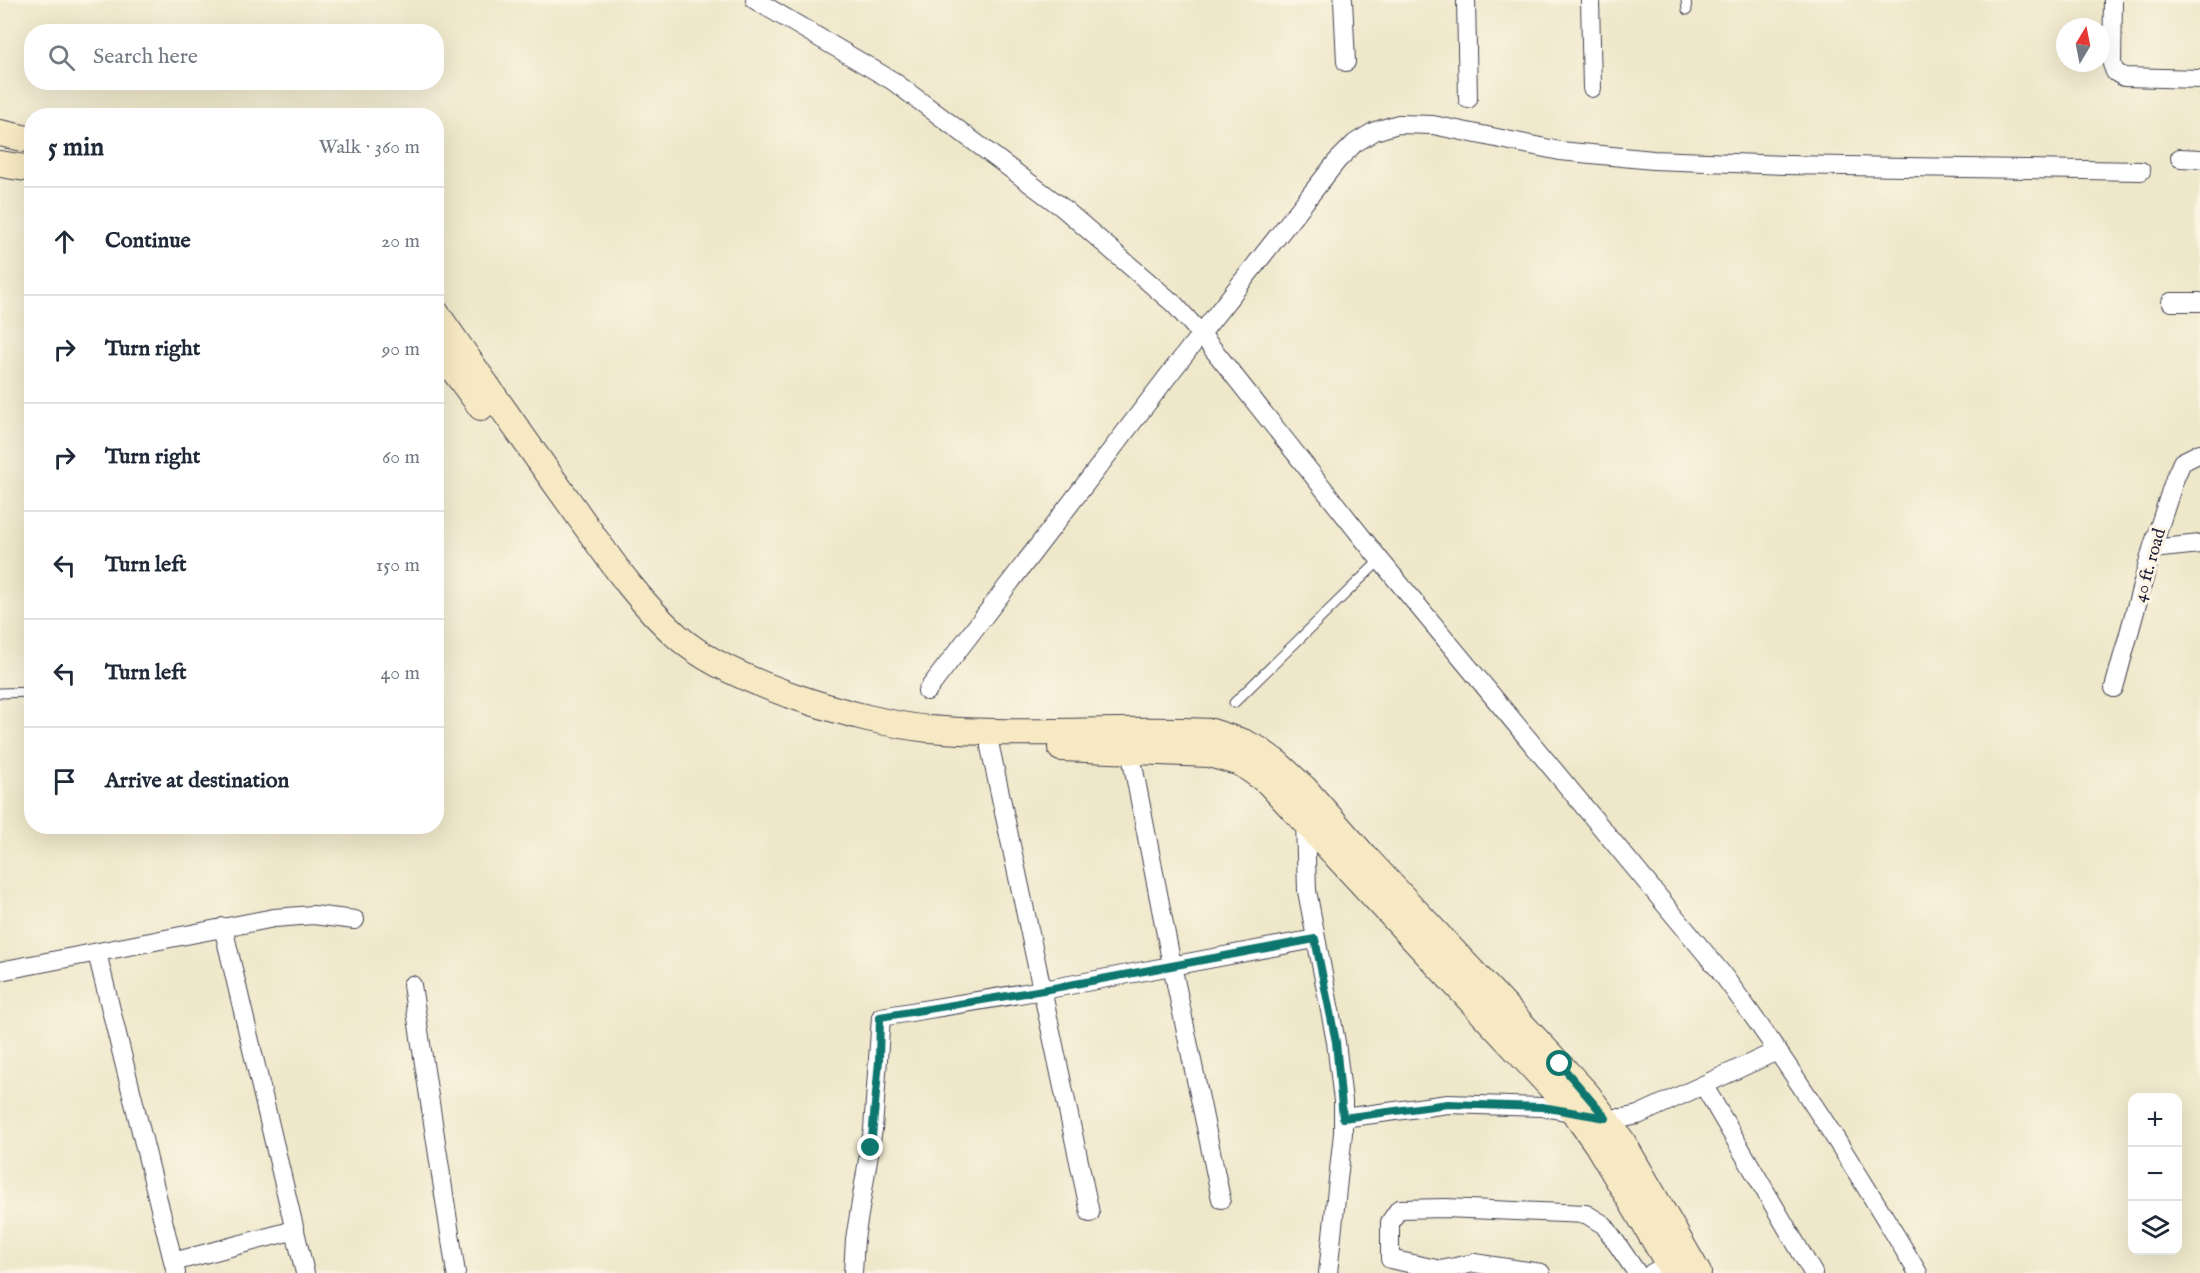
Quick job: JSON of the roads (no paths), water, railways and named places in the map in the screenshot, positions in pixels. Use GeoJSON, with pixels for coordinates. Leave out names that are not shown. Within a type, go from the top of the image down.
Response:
{"type":"FeatureCollection","features":[{"type":"Feature","properties":{"kind":"street"},"geometry":{"type":"LineString","coordinates":[[755,0],[893,81],[1063,208],[1175,305],[1201,334],[1380,560],[1713,962],[1749,1010],[1827,1126],[1918,1273]]}},
{"type":"Feature","properties":{"kind":"street"},"geometry":{"type":"LineString","coordinates":[[1344,0],[1346,62]]}},
{"type":"Feature","properties":{"kind":"street"},"geometry":{"type":"LineString","coordinates":[[1466,0],[1468,99]]}},
{"type":"Feature","properties":{"kind":"street"},"geometry":{"type":"LineString","coordinates":[[1590,0],[1592,88]]}},
{"type":"Feature","properties":{"kind":"street"},"geometry":{"type":"LineString","coordinates":[[2113,0],[2112,64],[2115,72],[2124,77],[2200,79]]}},
{"type":"Feature","properties":{"kind":"street"},"geometry":{"type":"LineString","coordinates":[[927,691],[1337,161],[1355,143],[1374,130],[1398,124],[1432,125],[1560,151],[1653,160],[1786,165],[2141,171]]}},
{"type":"Feature","properties":{"kind":"street"},"geometry":{"type":"LineString","coordinates":[[0,133],[24,138]]}},
{"type":"Feature","properties":{"kind":"street"},"geometry":{"type":"LineString","coordinates":[[2180,158],[2200,159]]}},
{"type":"Feature","properties":{"kind":"street"},"geometry":{"type":"LineString","coordinates":[[0,164],[24,168]]}},
{"type":"Feature","properties":{"kind":"street"},"geometry":{"type":"LineString","coordinates":[[2170,302],[2200,302]]}},
{"type":"Feature","properties":{"kind":"street"},"geometry":{"type":"LineString","coordinates":[[444,324],[587,527],[657,617],[679,637],[714,661],[818,709],[903,739],[990,747],[1209,754],[1241,763],[1268,782],[1575,1112],[1597,1144],[1665,1270]]}},
{"type":"Feature","properties":{"kind":"street"},"geometry":{"type":"LineString","coordinates":[[444,357],[646,630],[675,654],[705,672],[760,696],[818,709],[927,728],[985,732],[1212,732],[1243,741],[1277,763],[1305,789],[1365,857],[1560,1064],[1606,1118],[1622,1141],[1698,1273]]}},
{"type":"Feature","properties":{"kind":"street","name":"40 ft. road"},"geometry":{"type":"LineString","coordinates":[[2114,688],[2152,549],[2175,478],[2182,462],[2200,453]]}},
{"type":"Feature","properties":{"kind":"street"},"geometry":{"type":"LineString","coordinates":[[2152,549],[2200,544]]}},
{"type":"Feature","properties":{"kind":"street"},"geometry":{"type":"LineString","coordinates":[[990,747],[1090,1213]]}},
{"type":"Feature","properties":{"kind":"street"},"geometry":{"type":"LineString","coordinates":[[1130,750],[1221,1199]]}},
{"type":"Feature","properties":{"kind":"street"},"geometry":{"type":"LineString","coordinates":[[1305,821],[1307,891],[1336,1042],[1343,1118],[1328,1273]]}},
{"type":"Feature","properties":{"kind":"street"},"geometry":{"type":"LineString","coordinates":[[0,971],[274,918],[313,915],[355,921]]}},
{"type":"Feature","properties":{"kind":"street"},"geometry":{"type":"LineString","coordinates":[[223,927],[305,1273]]}},
{"type":"Feature","properties":{"kind":"street"},"geometry":{"type":"LineString","coordinates":[[852,1273],[856,1228],[872,1138],[880,1017],[1043,990],[1315,939]]}},
{"type":"Feature","properties":{"kind":"street"},"geometry":{"type":"LineString","coordinates":[[97,953],[175,1268],[295,1230]]}},
{"type":"Feature","properties":{"kind":"street"},"geometry":{"type":"LineString","coordinates":[[412,985],[456,1273]]}},
{"type":"Feature","properties":{"kind":"street"},"geometry":{"type":"LineString","coordinates":[[1343,1118],[1448,1104],[1542,1107],[1606,1118],[1624,1118],[1638,1115],[1777,1051]]}},
{"type":"Feature","properties":{"kind":"street"},"geometry":{"type":"LineString","coordinates":[[1704,1086],[1813,1273]]}},
{"type":"Feature","properties":{"kind":"street"},"geometry":{"type":"LineString","coordinates":[[1541,1273],[1474,1263],[1442,1270],[1390,1259],[1390,1222],[1400,1209],[1445,1208],[1586,1214],[1604,1225],[1637,1273]]}},
{"type":"Feature","properties":{"kind":"lane"},"geometry":{"type":"LineString","coordinates":[[1234,703],[1380,560]]}},
{"type":"Feature","properties":{"kind":"lane"},"geometry":{"type":"LineString","coordinates":[[0,693],[24,692]]}}]}
